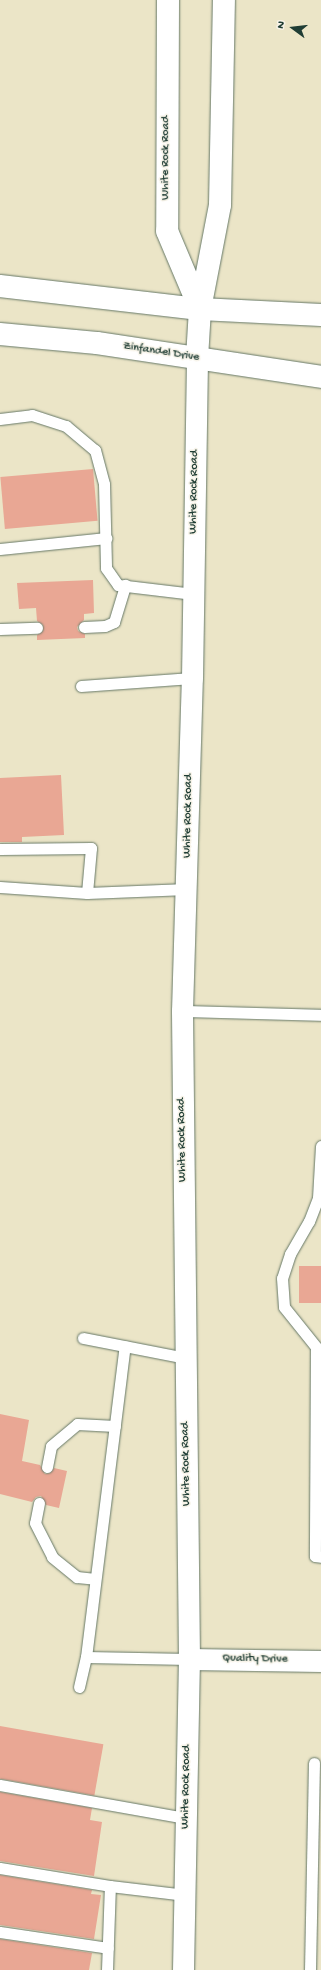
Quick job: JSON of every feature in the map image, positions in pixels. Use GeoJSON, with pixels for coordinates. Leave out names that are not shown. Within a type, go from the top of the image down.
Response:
{"type":"FeatureCollection","features":[{"type":"Feature","properties":{"kind":"main road","name":"White Rock Road"},"geometry":{"type":"LineString","coordinates":[[168,0],[167,231],[200,309]]}},
{"type":"Feature","properties":{"kind":"main road","name":"White Rock Road"},"geometry":{"type":"LineString","coordinates":[[197,358],[200,309],[220,205],[224,0]]}},
{"type":"Feature","properties":{"kind":"main road"},"geometry":{"type":"LineString","coordinates":[[0,286],[200,309],[321,315]]}},
{"type":"Feature","properties":{"kind":"main road","name":"Zinfandel Drive"},"geometry":{"type":"LineString","coordinates":[[0,334],[97,343],[321,377]]}},
{"type":"Feature","properties":{"kind":"street","name":"White Rock Road"},"geometry":{"type":"LineString","coordinates":[[183,1970],[190,1660],[182,1011],[187,889],[192,678],[197,358]]}},
{"type":"Feature","properties":{"kind":"street","name":"Quality Drive"},"geometry":{"type":"LineString","coordinates":[[190,1660],[321,1660]]}},
{"type":"Feature","properties":{"kind":"lane"},"geometry":{"type":"LineString","coordinates":[[0,419],[32,415],[66,426],[95,450],[104,484],[106,568],[118,584],[193,594]]}},
{"type":"Feature","properties":{"kind":"lane"},"geometry":{"type":"LineString","coordinates":[[0,550],[106,538]]}},
{"type":"Feature","properties":{"kind":"lane"},"geometry":{"type":"LineString","coordinates":[[84,627],[106,626],[114,622],[125,585]]}},
{"type":"Feature","properties":{"kind":"lane"},"geometry":{"type":"LineString","coordinates":[[0,629],[37,628]]}},
{"type":"Feature","properties":{"kind":"lane"},"geometry":{"type":"LineString","coordinates":[[82,686],[192,678]]}},
{"type":"Feature","properties":{"kind":"lane"},"geometry":{"type":"LineString","coordinates":[[0,849],[91,848],[87,893]]}},
{"type":"Feature","properties":{"kind":"lane"},"geometry":{"type":"LineString","coordinates":[[0,887],[87,893],[187,889]]}},
{"type":"Feature","properties":{"kind":"lane"},"geometry":{"type":"LineString","coordinates":[[182,1011],[321,1015]]}},
{"type":"Feature","properties":{"kind":"lane"},"geometry":{"type":"LineString","coordinates":[[321,1146],[318,1198],[309,1221],[290,1254],[282,1278],[284,1306],[316,1347],[315,1556],[321,1556]]}},
{"type":"Feature","properties":{"kind":"lane"},"geometry":{"type":"LineString","coordinates":[[83,1338],[186,1358]]}},
{"type":"Feature","properties":{"kind":"lane"},"geometry":{"type":"LineString","coordinates":[[79,1687],[86,1657],[125,1346]]}},
{"type":"Feature","properties":{"kind":"lane"},"geometry":{"type":"LineString","coordinates":[[47,1467],[52,1446],[76,1424],[115,1426]]}},
{"type":"Feature","properties":{"kind":"lane"},"geometry":{"type":"LineString","coordinates":[[39,1503],[35,1523],[52,1557],[77,1577],[95,1579]]}},
{"type":"Feature","properties":{"kind":"lane"},"geometry":{"type":"LineString","coordinates":[[86,1657],[190,1660]]}},
{"type":"Feature","properties":{"kind":"lane"},"geometry":{"type":"LineString","coordinates":[[310,1970],[314,1763]]}},
{"type":"Feature","properties":{"kind":"lane"},"geometry":{"type":"LineString","coordinates":[[0,1785],[186,1818]]}},
{"type":"Feature","properties":{"kind":"lane"},"geometry":{"type":"LineString","coordinates":[[0,1868],[110,1886],[185,1895]]}},
{"type":"Feature","properties":{"kind":"lane"},"geometry":{"type":"LineString","coordinates":[[107,1970],[110,1886]]}},
{"type":"Feature","properties":{"kind":"lane"},"geometry":{"type":"LineString","coordinates":[[0,1932],[108,1948]]}},
{"type":"Feature","properties":{"kind":"building"},"geometry":{"type":"Polygon","coordinates":[[[93,469],[98,521],[5,529],[0,477],[93,469]]]}},
{"type":"Feature","properties":{"kind":"building"},"geometry":{"type":"Polygon","coordinates":[[[93,580],[94,613],[84,614],[84,620],[77,627],[78,631],[85,634],[85,638],[37,640],[37,635],[43,631],[43,625],[37,621],[36,608],[19,609],[17,583],[93,580]]]}},
{"type":"Feature","properties":{"kind":"building"},"geometry":{"type":"Polygon","coordinates":[[[61,775],[64,835],[22,837],[22,842],[0,842],[0,778],[61,775]]]}},
{"type":"Feature","properties":{"kind":"building"},"geometry":{"type":"Polygon","coordinates":[[[299,1266],[321,1266],[321,1303],[299,1303],[299,1266]]]}},
{"type":"Feature","properties":{"kind":"building"},"geometry":{"type":"Polygon","coordinates":[[[0,1414],[29,1420],[22,1461],[40,1465],[45,1474],[50,1473],[54,1468],[67,1471],[59,1508],[46,1505],[41,1496],[36,1497],[32,1502],[0,1494],[0,1414]]]}},
{"type":"Feature","properties":{"kind":"building"},"geometry":{"type":"Polygon","coordinates":[[[0,1726],[103,1744],[94,1795],[0,1779],[0,1726]]]}},
{"type":"Feature","properties":{"kind":"building"},"geometry":{"type":"Polygon","coordinates":[[[0,1792],[92,1808],[90,1820],[102,1822],[94,1876],[0,1861],[0,1792]]]}},
{"type":"Feature","properties":{"kind":"building"},"geometry":{"type":"Polygon","coordinates":[[[0,1875],[92,1890],[91,1894],[101,1895],[94,1939],[0,1925],[0,1875]]]}},
{"type":"Feature","properties":{"kind":"building"},"geometry":{"type":"Polygon","coordinates":[[[0,1939],[92,1953],[89,1970],[0,1970],[0,1939]]]}}]}
